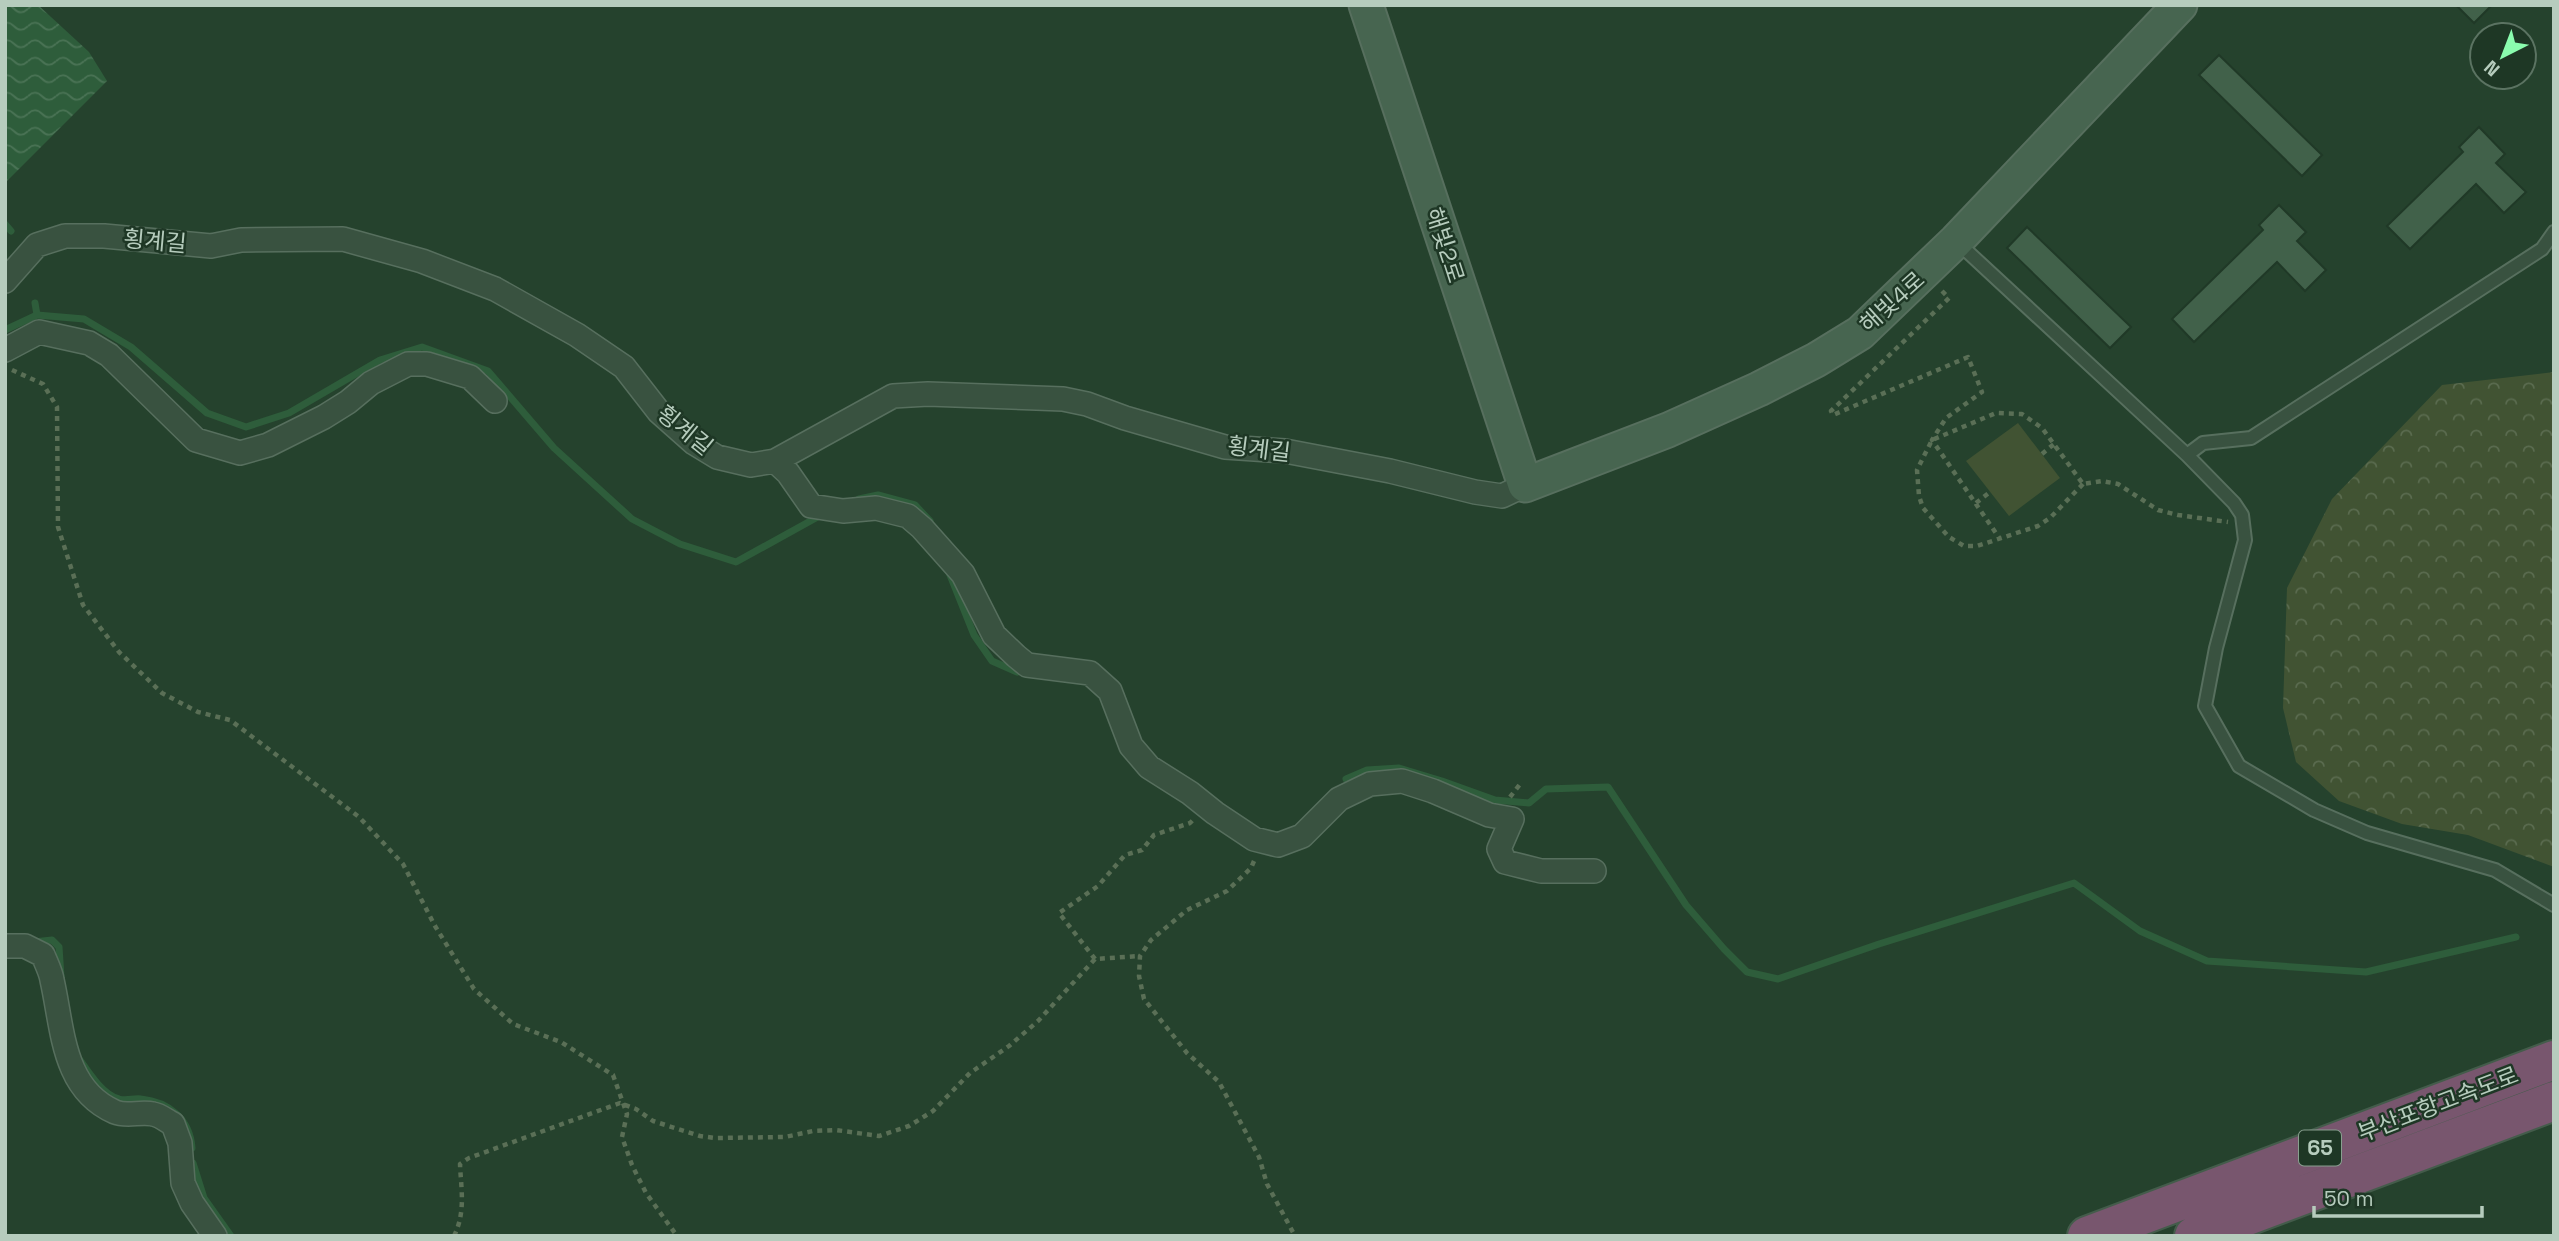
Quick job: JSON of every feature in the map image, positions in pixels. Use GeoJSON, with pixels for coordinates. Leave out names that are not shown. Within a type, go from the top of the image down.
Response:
{"type":"FeatureCollection","features":[{"type":"Feature","properties":{"kind":"highway","name":"부산포항고속도로"},"geometry":{"type":"LineString","coordinates":[[2087,1236],[2554,1060]]}},
{"type":"Feature","properties":{"kind":"highway","name":"부산포항고속도로"},"geometry":{"type":"LineString","coordinates":[[2194,1236],[2554,1101]]}},
{"type":"Feature","properties":{"kind":"street","name":"해빛2로"},"geometry":{"type":"LineString","coordinates":[[1366,5],[1525,485]]}},
{"type":"Feature","properties":{"kind":"street","name":"해빛4로"},"geometry":{"type":"LineString","coordinates":[[1525,485],[1668,430],[1759,389],[1816,360],[1860,332],[1956,241],[2180,5]]}},
{"type":"Feature","properties":{"kind":"street","name":"횡계길"},"geometry":{"type":"LineString","coordinates":[[5,281],[37,245],[65,236],[104,236],[211,246],[241,240],[343,239],[422,261],[495,289],[577,335],[624,367],[659,412],[694,443],[717,457],[751,465],[775,461],[894,396],[928,394],[1063,399],[1225,447],[1284,451],[1502,496],[1525,485]]}},
{"type":"Feature","properties":{"kind":"street"},"geometry":{"type":"LineString","coordinates":[[5,350],[40,332],[89,343],[109,355],[196,440],[240,453],[268,445],[324,417],[371,383],[408,364],[427,364],[471,377],[495,401]]}},
{"type":"Feature","properties":{"kind":"street"},"geometry":{"type":"LineString","coordinates":[[775,461],[788,473],[811,506],[829,509],[876,508],[908,516],[963,574],[994,635],[1001,642],[1027,665],[1090,673],[1110,691],[1131,746],[1149,767],[1254,839],[1278,845],[1302,836],[1339,799],[1370,784],[1402,781],[1489,815],[1512,819],[1499,849],[1505,862],[1541,871],[1594,871]]}},
{"type":"Feature","properties":{"kind":"street"},"geometry":{"type":"LineString","coordinates":[[5,946],[25,946],[43,955],[52,978],[62,1039],[70,1066],[91,1094],[117,1113],[154,1114],[173,1124],[180,1143],[183,1183],[192,1203],[215,1236]]}},
{"type":"Feature","properties":{"kind":"lane"},"geometry":{"type":"LineString","coordinates":[[2187,455],[2203,443],[2251,438],[2542,249],[2554,232]]}},
{"type":"Feature","properties":{"kind":"lane"},"geometry":{"type":"LineString","coordinates":[[1956,241],[2187,455],[2234,503],[2242,515],[2245,540],[2216,648],[2205,706],[2239,766],[2314,810],[2345,824],[2367,833],[2495,870],[2554,905]]}},
{"type":"Feature","properties":{"kind":"path"},"geometry":{"type":"LineString","coordinates":[[1924,272],[1949,298],[1831,411],[1833,415],[1968,357],[1982,392],[1946,418],[1917,470],[1923,508],[1949,537],[1964,546],[1977,546],[2038,526],[2050,518],[2083,484],[2102,481],[2118,485],[2158,510],[2225,522],[2243,522]]}},
{"type":"Feature","properties":{"kind":"path"},"geometry":{"type":"LineString","coordinates":[[5,366],[43,384],[57,407],[58,527],[82,605],[119,652],[162,693],[198,712],[230,720],[359,817],[403,864],[435,926],[474,989],[513,1024],[561,1042],[613,1075],[627,1114],[622,1137],[632,1165],[646,1193],[677,1236]]}},
{"type":"Feature","properties":{"kind":"path"},"geometry":{"type":"LineString","coordinates":[[1932,440],[1996,413],[2022,414],[2042,428],[2083,484]]}},
{"type":"Feature","properties":{"kind":"path"},"geometry":{"type":"LineString","coordinates":[[1932,440],[2000,539]]}},
{"type":"Feature","properties":{"kind":"path"},"geometry":{"type":"LineString","coordinates":[[2042,454],[2054,444]]}},
{"type":"Feature","properties":{"kind":"path"},"geometry":{"type":"LineString","coordinates":[[1976,503],[1990,492]]}},
{"type":"Feature","properties":{"kind":"path"},"geometry":{"type":"LineString","coordinates":[[1511,794],[1521,783]]}},
{"type":"Feature","properties":{"kind":"path"},"geometry":{"type":"LineString","coordinates":[[1095,959],[1059,913],[1098,886],[1125,855],[1142,850],[1154,835],[1190,823],[1204,804]]}},
{"type":"Feature","properties":{"kind":"path"},"geometry":{"type":"LineString","coordinates":[[1263,841],[1251,868],[1227,891],[1187,910],[1151,940],[1140,956],[1139,976],[1144,999],[1187,1053],[1219,1082],[1259,1157],[1267,1184],[1296,1236]]}},
{"type":"Feature","properties":{"kind":"path"},"geometry":{"type":"LineString","coordinates":[[454,1236],[460,1224],[463,1202],[460,1164],[481,1153],[620,1103],[653,1121],[715,1138],[785,1137],[813,1131],[836,1130],[879,1136],[909,1126],[933,1111],[970,1073],[1009,1046],[1038,1021],[1095,959],[1140,956]]}},
{"type":"Feature","properties":{"kind":"green space"},"geometry":{"type":"Polygon","coordinates":[[[2554,372],[2554,867],[2468,835],[2402,824],[2339,801],[2296,762],[2283,708],[2287,588],[2332,499],[2442,385],[2554,372]]]}},
{"type":"Feature","properties":{"kind":"green space"},"geometry":{"type":"Polygon","coordinates":[[[2018,423],[2060,478],[2009,516],[1966,461],[2018,423]]]}},
{"type":"Feature","properties":{"kind":"water"},"geometry":{"type":"Polygon","coordinates":[[[5,5],[38,5],[89,52],[107,81],[5,183],[5,5]]]}},
{"type":"Feature","properties":{"kind":"building"},"geometry":{"type":"Polygon","coordinates":[[[2456,5],[2492,5],[2476,21],[2472,21],[2456,5]]]}},
{"type":"Feature","properties":{"kind":"building"},"geometry":{"type":"Polygon","coordinates":[[[2219,55],[2322,155],[2302,176],[2199,75],[2219,55]]]}},
{"type":"Feature","properties":{"kind":"building"},"geometry":{"type":"Polygon","coordinates":[[[2479,127],[2505,154],[2496,163],[2526,192],[2504,213],[2476,184],[2410,249],[2387,226],[2463,152],[2459,147],[2479,127]]]}},
{"type":"Feature","properties":{"kind":"building"},"geometry":{"type":"Polygon","coordinates":[[[2279,205],[2306,232],[2297,241],[2326,270],[2305,291],[2277,262],[2194,342],[2172,319],[2263,230],[2259,225],[2279,205]]]}},
{"type":"Feature","properties":{"kind":"building"},"geometry":{"type":"Polygon","coordinates":[[[2027,227],[2131,327],[2110,348],[2007,248],[2027,227]]]}},
{"type":"Feature","properties":{"kind":"waterway"},"geometry":{"type":"LineString","coordinates":[[5,224],[11,231]]}},
{"type":"Feature","properties":{"kind":"waterway"},"geometry":{"type":"LineString","coordinates":[[35,303],[37,315]]}},
{"type":"Feature","properties":{"kind":"waterway"},"geometry":{"type":"LineString","coordinates":[[5,330],[37,315],[84,319],[131,347],[207,413],[246,427],[289,413],[380,360],[422,347],[488,371],[554,448],[632,519],[680,544],[736,562],[823,514]]}},
{"type":"Feature","properties":{"kind":"waterway"},"geometry":{"type":"LineString","coordinates":[[859,499],[878,495],[915,505],[930,521]]}},
{"type":"Feature","properties":{"kind":"waterway"},"geometry":{"type":"LineString","coordinates":[[948,570],[974,635],[992,661],[1017,672]]}},
{"type":"Feature","properties":{"kind":"waterway"},"geometry":{"type":"LineString","coordinates":[[1346,779],[1367,770],[1399,768],[1495,800],[1529,803],[1546,789],[1608,787],[1686,905],[1724,949],[1747,972],[1778,979],[1879,944],[2074,883],[2140,931],[2207,961],[2366,972],[2516,937]]}},
{"type":"Feature","properties":{"kind":"waterway"},"geometry":{"type":"LineString","coordinates":[[34,942],[52,940],[59,947],[61,977]]}},
{"type":"Feature","properties":{"kind":"waterway"},"geometry":{"type":"LineString","coordinates":[[80,1060],[97,1083],[113,1097],[151,1101],[169,1108],[187,1129],[192,1148]]}},
{"type":"Feature","properties":{"kind":"waterway"},"geometry":{"type":"LineString","coordinates":[[193,1163],[204,1198],[231,1236]]}}]}
